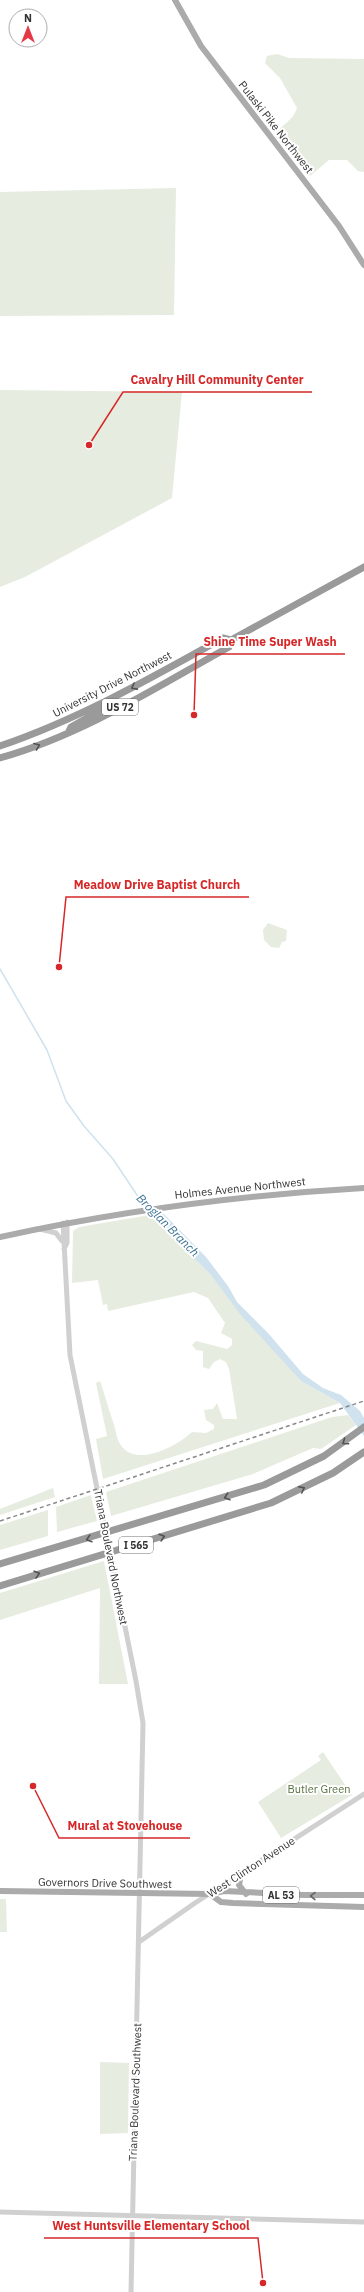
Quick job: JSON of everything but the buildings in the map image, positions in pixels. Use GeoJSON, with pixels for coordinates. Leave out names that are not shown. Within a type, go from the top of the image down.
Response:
{"type":"FeatureCollection","features":[{"type":"Feature","properties":{"kind":"highway","name":"University Drive Northwest"},"geometry":{"type":"LineString","coordinates":[[0,746],[35,734],[101,704],[223,638],[231,640],[364,567]]}},
{"type":"Feature","properties":{"kind":"highway","name":"University Drive Northwest"},"geometry":{"type":"LineString","coordinates":[[0,758],[68,733],[229,647],[231,640]]}},
{"type":"Feature","properties":{"kind":"highway"},"geometry":{"type":"LineString","coordinates":[[151,690],[150,685],[178,668],[178,663]]}},
{"type":"Feature","properties":{"kind":"highway"},"geometry":{"type":"LineString","coordinates":[[68,733],[71,727],[100,710],[101,704]]}},
{"type":"Feature","properties":{"kind":"highway","name":"I 565"},"geometry":{"type":"LineString","coordinates":[[0,1564],[264,1485],[324,1456],[364,1427]]}},
{"type":"Feature","properties":{"kind":"highway","name":"I 565"},"geometry":{"type":"LineString","coordinates":[[0,1586],[271,1503],[333,1473],[364,1452]]}},
{"type":"Feature","properties":{"kind":"main road","name":"Pulaski Pike Northwest"},"geometry":{"type":"LineString","coordinates":[[175,0],[201,46],[339,226],[364,265]]}},
{"type":"Feature","properties":{"kind":"main road","name":"Holmes Avenue Northwest"},"geometry":{"type":"LineString","coordinates":[[0,1237],[65,1222],[169,1206],[248,1196],[364,1188]]}},
{"type":"Feature","properties":{"kind":"main road"},"geometry":{"type":"LineString","coordinates":[[241,1874],[239,1885],[246,1894]]}},
{"type":"Feature","properties":{"kind":"main road","name":"Governors Drive Southwest"},"geometry":{"type":"LineString","coordinates":[[0,1891],[210,1894],[224,1891],[246,1894],[364,1895]]}},
{"type":"Feature","properties":{"kind":"main road","name":"Governors Drive Southwest"},"geometry":{"type":"LineString","coordinates":[[210,1894],[221,1902],[364,1907]]}},
{"type":"Feature","properties":{"kind":"street","name":"Triana Boulevard Northwest"},"geometry":{"type":"LineString","coordinates":[[65,1222],[62,1242],[64,1249],[70,1355],[140,1698],[143,1723],[139,1893]]}},
{"type":"Feature","properties":{"kind":"street"},"geometry":{"type":"LineString","coordinates":[[64,1249],[67,1243],[65,1222]]}},
{"type":"Feature","properties":{"kind":"street"},"geometry":{"type":"LineString","coordinates":[[38,1229],[56,1234],[62,1242]]}},
{"type":"Feature","properties":{"kind":"street","name":"West Clinton Avenue"},"geometry":{"type":"LineString","coordinates":[[139,1942],[364,1794]]}},
{"type":"Feature","properties":{"kind":"street","name":"Triana Boulevard Southwest"},"geometry":{"type":"LineString","coordinates":[[131,2292],[139,1893]]}},
{"type":"Feature","properties":{"kind":"street"},"geometry":{"type":"LineString","coordinates":[[0,2212],[364,2222]]}},
{"type":"Feature","properties":{"kind":"green space"},"geometry":{"type":"Polygon","coordinates":[[[277,54],[289,58],[364,59],[364,172],[358,171],[347,160],[329,160],[310,176],[275,136],[279,129],[289,121],[297,108],[280,78],[265,63],[267,56],[277,54]]]}},
{"type":"Feature","properties":{"kind":"green space"},"geometry":{"type":"Polygon","coordinates":[[[176,188],[174,315],[0,316],[0,192],[176,188]]]}},
{"type":"Feature","properties":{"kind":"green space"},"geometry":{"type":"Polygon","coordinates":[[[0,390],[182,392],[172,498],[25,577],[0,587],[0,390]]]}},
{"type":"Feature","properties":{"kind":"green space"},"geometry":{"type":"Polygon","coordinates":[[[268,923],[287,930],[286,941],[282,942],[279,948],[271,947],[264,940],[263,930],[268,923]]]}},
{"type":"Feature","properties":{"kind":"green space"},"geometry":{"type":"Polygon","coordinates":[[[150,1215],[211,1275],[301,1381],[340,1403],[103,1479],[96,1439],[107,1436],[96,1383],[100,1381],[118,1440],[124,1449],[133,1454],[143,1455],[154,1453],[176,1444],[192,1432],[206,1433],[214,1429],[214,1425],[206,1420],[204,1410],[213,1409],[217,1403],[223,1419],[237,1419],[229,1369],[226,1362],[220,1359],[214,1362],[209,1369],[203,1367],[203,1351],[196,1350],[192,1345],[196,1341],[227,1349],[232,1345],[232,1339],[221,1333],[225,1323],[208,1298],[194,1292],[108,1311],[107,1304],[103,1305],[98,1280],[72,1283],[73,1231],[79,1227],[150,1215]]]}},
{"type":"Feature","properties":{"kind":"green space"},"geometry":{"type":"Polygon","coordinates":[[[348,1415],[356,1425],[321,1449],[313,1448],[253,1474],[111,1516],[106,1492],[332,1417],[348,1415]]]}},
{"type":"Feature","properties":{"kind":"green space"},"geometry":{"type":"Polygon","coordinates":[[[53,1488],[55,1497],[0,1515],[0,1509],[53,1488]]]}},
{"type":"Feature","properties":{"kind":"green space"},"geometry":{"type":"Polygon","coordinates":[[[91,1495],[97,1521],[57,1532],[56,1507],[91,1495]]]}},
{"type":"Feature","properties":{"kind":"green space"},"geometry":{"type":"Polygon","coordinates":[[[48,1510],[48,1536],[0,1550],[0,1525],[48,1510]]]}},
{"type":"Feature","properties":{"kind":"green space"},"geometry":{"type":"Polygon","coordinates":[[[104,1561],[128,1684],[99,1684],[100,1588],[0,1620],[0,1593],[104,1561]]]}},
{"type":"Feature","properties":{"kind":"green space","name":"Butler Green"},"geometry":{"type":"Polygon","coordinates":[[[323,1752],[352,1795],[281,1838],[258,1802],[321,1760],[318,1756],[323,1752]]]}},
{"type":"Feature","properties":{"kind":"green space"},"geometry":{"type":"Polygon","coordinates":[[[0,1899],[6,1899],[7,1932],[0,1932],[0,1899]]]}},
{"type":"Feature","properties":{"kind":"green space"},"geometry":{"type":"Polygon","coordinates":[[[100,2062],[129,2063],[128,2133],[100,2134],[100,2062]]]}},
{"type":"Feature","properties":{"kind":"water"},"geometry":{"type":"Polygon","coordinates":[[[156,1213],[164,1214],[206,1257],[228,1286],[237,1302],[268,1333],[303,1374],[323,1388],[341,1395],[360,1411],[364,1418],[364,1436],[340,1403],[301,1381],[240,1314],[211,1275],[152,1217],[156,1213]]]}},
{"type":"Feature","properties":{"kind":"waterway","name":"Broglan Branch"},"geometry":{"type":"LineString","coordinates":[[0,969],[47,1050],[66,1101],[84,1126],[113,1159],[139,1198],[150,1207]]}},
{"type":"Feature","properties":{"kind":"railway"},"geometry":{"type":"LineString","coordinates":[[0,1521],[364,1401]]}},
{"type":"Feature","properties":{"kind":"place","name":"Cavalry Hill Community Center"},"geometry":{"type":"Point","coordinates":[89,445]}},
{"type":"Feature","properties":{"kind":"place","name":"Shine Time Super Wash"},"geometry":{"type":"Point","coordinates":[194,715]}},
{"type":"Feature","properties":{"kind":"place","name":"Meadow Drive Baptist Church"},"geometry":{"type":"Point","coordinates":[59,967]}},
{"type":"Feature","properties":{"kind":"place","name":"Mural at Stovehouse"},"geometry":{"type":"Point","coordinates":[33,1786]}},
{"type":"Feature","properties":{"kind":"place","name":"West Huntsville Elementary School"},"geometry":{"type":"Point","coordinates":[263,2283]}}]}
